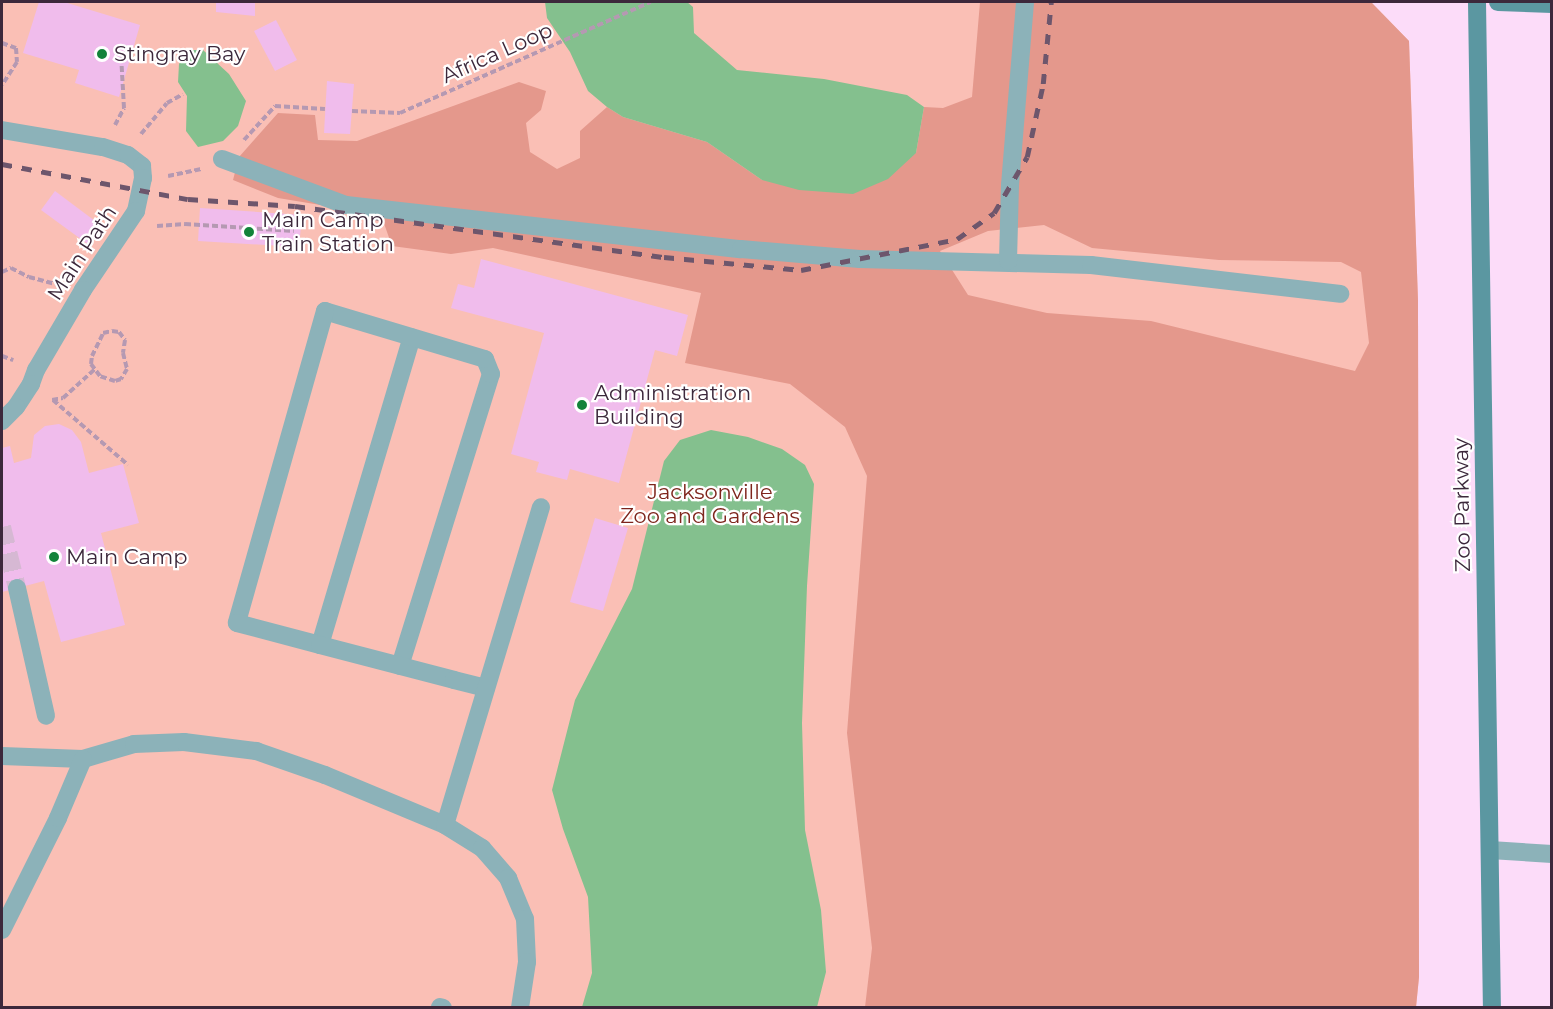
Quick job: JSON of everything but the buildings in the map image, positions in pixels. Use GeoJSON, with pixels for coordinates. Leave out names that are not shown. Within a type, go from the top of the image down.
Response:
{"type":"FeatureCollection","features":[{"type":"Feature","properties":{"kind":"main road","name":"Zoo Parkway"},"geometry":{"type":"LineString","coordinates":[[1477,2],[1492,1008]]}},
{"type":"Feature","properties":{"kind":"main road"},"geometry":{"type":"LineString","coordinates":[[1498,2],[1551,4]]}},
{"type":"Feature","properties":{"kind":"street"},"geometry":{"type":"LineString","coordinates":[[1008,261],[1010,185],[1025,2]]}},
{"type":"Feature","properties":{"kind":"street"},"geometry":{"type":"LineString","coordinates":[[2,130],[104,147],[128,155],[142,166],[143,178]]}},
{"type":"Feature","properties":{"kind":"street"},"geometry":{"type":"LineString","coordinates":[[226,157],[346,205],[753,250],[860,259],[1008,261],[1091,265],[1341,294]]}},
{"type":"Feature","properties":{"kind":"street","name":"Main Path"},"geometry":{"type":"LineString","coordinates":[[2,421],[16,407],[84,290],[136,211],[143,178]]}},
{"type":"Feature","properties":{"kind":"street"},"geometry":{"type":"LineString","coordinates":[[400,666],[491,374],[485,359],[325,311],[237,623],[400,666],[486,688]]}},
{"type":"Feature","properties":{"kind":"street"},"geometry":{"type":"LineString","coordinates":[[320,645],[412,337]]}},
{"type":"Feature","properties":{"kind":"street"},"geometry":{"type":"LineString","coordinates":[[445,825],[541,507]]}},
{"type":"Feature","properties":{"kind":"street"},"geometry":{"type":"LineString","coordinates":[[17,588],[46,716]]}},
{"type":"Feature","properties":{"kind":"street"},"geometry":{"type":"LineString","coordinates":[[2,756],[83,759],[134,744],[184,742],[256,751],[324,775],[445,825],[482,848],[508,878],[525,919],[527,962],[520,1008]]}},
{"type":"Feature","properties":{"kind":"street"},"geometry":{"type":"LineString","coordinates":[[2,930],[58,818],[83,759]]}},
{"type":"Feature","properties":{"kind":"street"},"geometry":{"type":"LineString","coordinates":[[1490,850],[1551,854]]}},
{"type":"Feature","properties":{"kind":"path","name":"Africa Loop"},"geometry":{"type":"LineString","coordinates":[[352,111],[400,113],[650,2]]}},
{"type":"Feature","properties":{"kind":"path"},"geometry":{"type":"LineString","coordinates":[[2,43],[16,48],[17,62],[2,85]]}},
{"type":"Feature","properties":{"kind":"path"},"geometry":{"type":"LineString","coordinates":[[104,147],[124,108],[121,54]]}},
{"type":"Feature","properties":{"kind":"path"},"geometry":{"type":"LineString","coordinates":[[128,155],[146,127],[167,104],[183,94]]}},
{"type":"Feature","properties":{"kind":"path"},"geometry":{"type":"LineString","coordinates":[[143,178],[195,172],[226,157],[275,106],[325,109]]}},
{"type":"Feature","properties":{"kind":"path"},"geometry":{"type":"LineString","coordinates":[[125,228],[185,224],[294,231]]}},
{"type":"Feature","properties":{"kind":"path"},"geometry":{"type":"LineString","coordinates":[[2,272],[11,268],[29,278],[84,290]]}},
{"type":"Feature","properties":{"kind":"path"},"geometry":{"type":"LineString","coordinates":[[119,332],[125,340],[125,374],[121,379],[106,380],[95,369],[92,356],[103,333],[119,332]]}},
{"type":"Feature","properties":{"kind":"path"},"geometry":{"type":"LineString","coordinates":[[16,407],[63,398],[95,369]]}},
{"type":"Feature","properties":{"kind":"path"},"geometry":{"type":"LineString","coordinates":[[53,400],[128,465]]}},
{"type":"Feature","properties":{"kind":"green space","name":"Jacksonville Zoo and Gardens"},"geometry":{"type":"Polygon","coordinates":[[[2,2],[1371,2],[1409,41],[1418,301],[1419,977],[1416,1007],[2,1008],[2,2]]]}},
{"type":"Feature","properties":{"kind":"shaded area"},"geometry":{"type":"Polygon","coordinates":[[[545,2],[687,2],[693,7],[694,33],[737,70],[824,79],[907,95],[924,107],[916,153],[888,179],[853,194],[799,190],[762,180],[707,142],[623,117],[607,107],[588,91],[570,52],[547,18],[545,2]]]}},
{"type":"Feature","properties":{"kind":"shaded area"},"geometry":{"type":"Polygon","coordinates":[[[980,2],[1371,2],[1409,41],[1418,301],[1419,977],[1416,1007],[865,1007],[872,948],[847,733],[867,476],[845,427],[790,384],[685,363],[701,293],[493,248],[451,254],[392,246],[381,215],[278,198],[233,180],[239,157],[278,113],[315,115],[318,140],[357,141],[519,82],[546,91],[541,110],[526,123],[530,152],[557,169],[580,158],[580,131],[607,107],[623,117],[707,142],[762,180],[916,153],[924,107],[943,108],[972,97],[980,2]],[[1044,225],[988,231],[940,251],[968,295],[1047,313],[1151,321],[1355,371],[1369,343],[1361,272],[1341,262],[1219,260],[1092,248],[1044,225]]]}},
{"type":"Feature","properties":{"kind":"shaded area"},"geometry":{"type":"Polygon","coordinates":[[[189,50],[203,50],[229,74],[246,101],[238,126],[223,141],[198,147],[186,131],[187,96],[178,82],[179,64],[189,50]]]}},
{"type":"Feature","properties":{"kind":"shaded area"},"geometry":{"type":"Polygon","coordinates":[[[711,430],[748,437],[782,449],[805,465],[814,484],[807,586],[802,723],[805,830],[821,910],[826,972],[817,1007],[582,1007],[592,973],[588,897],[563,829],[552,790],[575,700],[632,589],[664,461],[680,440],[711,430]]]}},
{"type":"Feature","properties":{"kind":"tunnel"},"geometry":{"type":"LineString","coordinates":[[2,527],[17,588]]}},
{"type":"Feature","properties":{"kind":"railway"},"geometry":{"type":"LineString","coordinates":[[2,164],[188,199],[295,206],[664,257],[801,270],[957,239],[994,213],[1027,157],[1043,84],[1051,2]]}},
{"type":"Feature","properties":{"kind":"place","name":"Stingray Bay"},"geometry":{"type":"Point","coordinates":[102,54]}},
{"type":"Feature","properties":{"kind":"place","name":"Main Camp Train Station"},"geometry":{"type":"Point","coordinates":[249,232]}},
{"type":"Feature","properties":{"kind":"place","name":"Administration Building"},"geometry":{"type":"Point","coordinates":[582,405]}},
{"type":"Feature","properties":{"kind":"place","name":"Main Camp"},"geometry":{"type":"Point","coordinates":[54,557]}}]}
